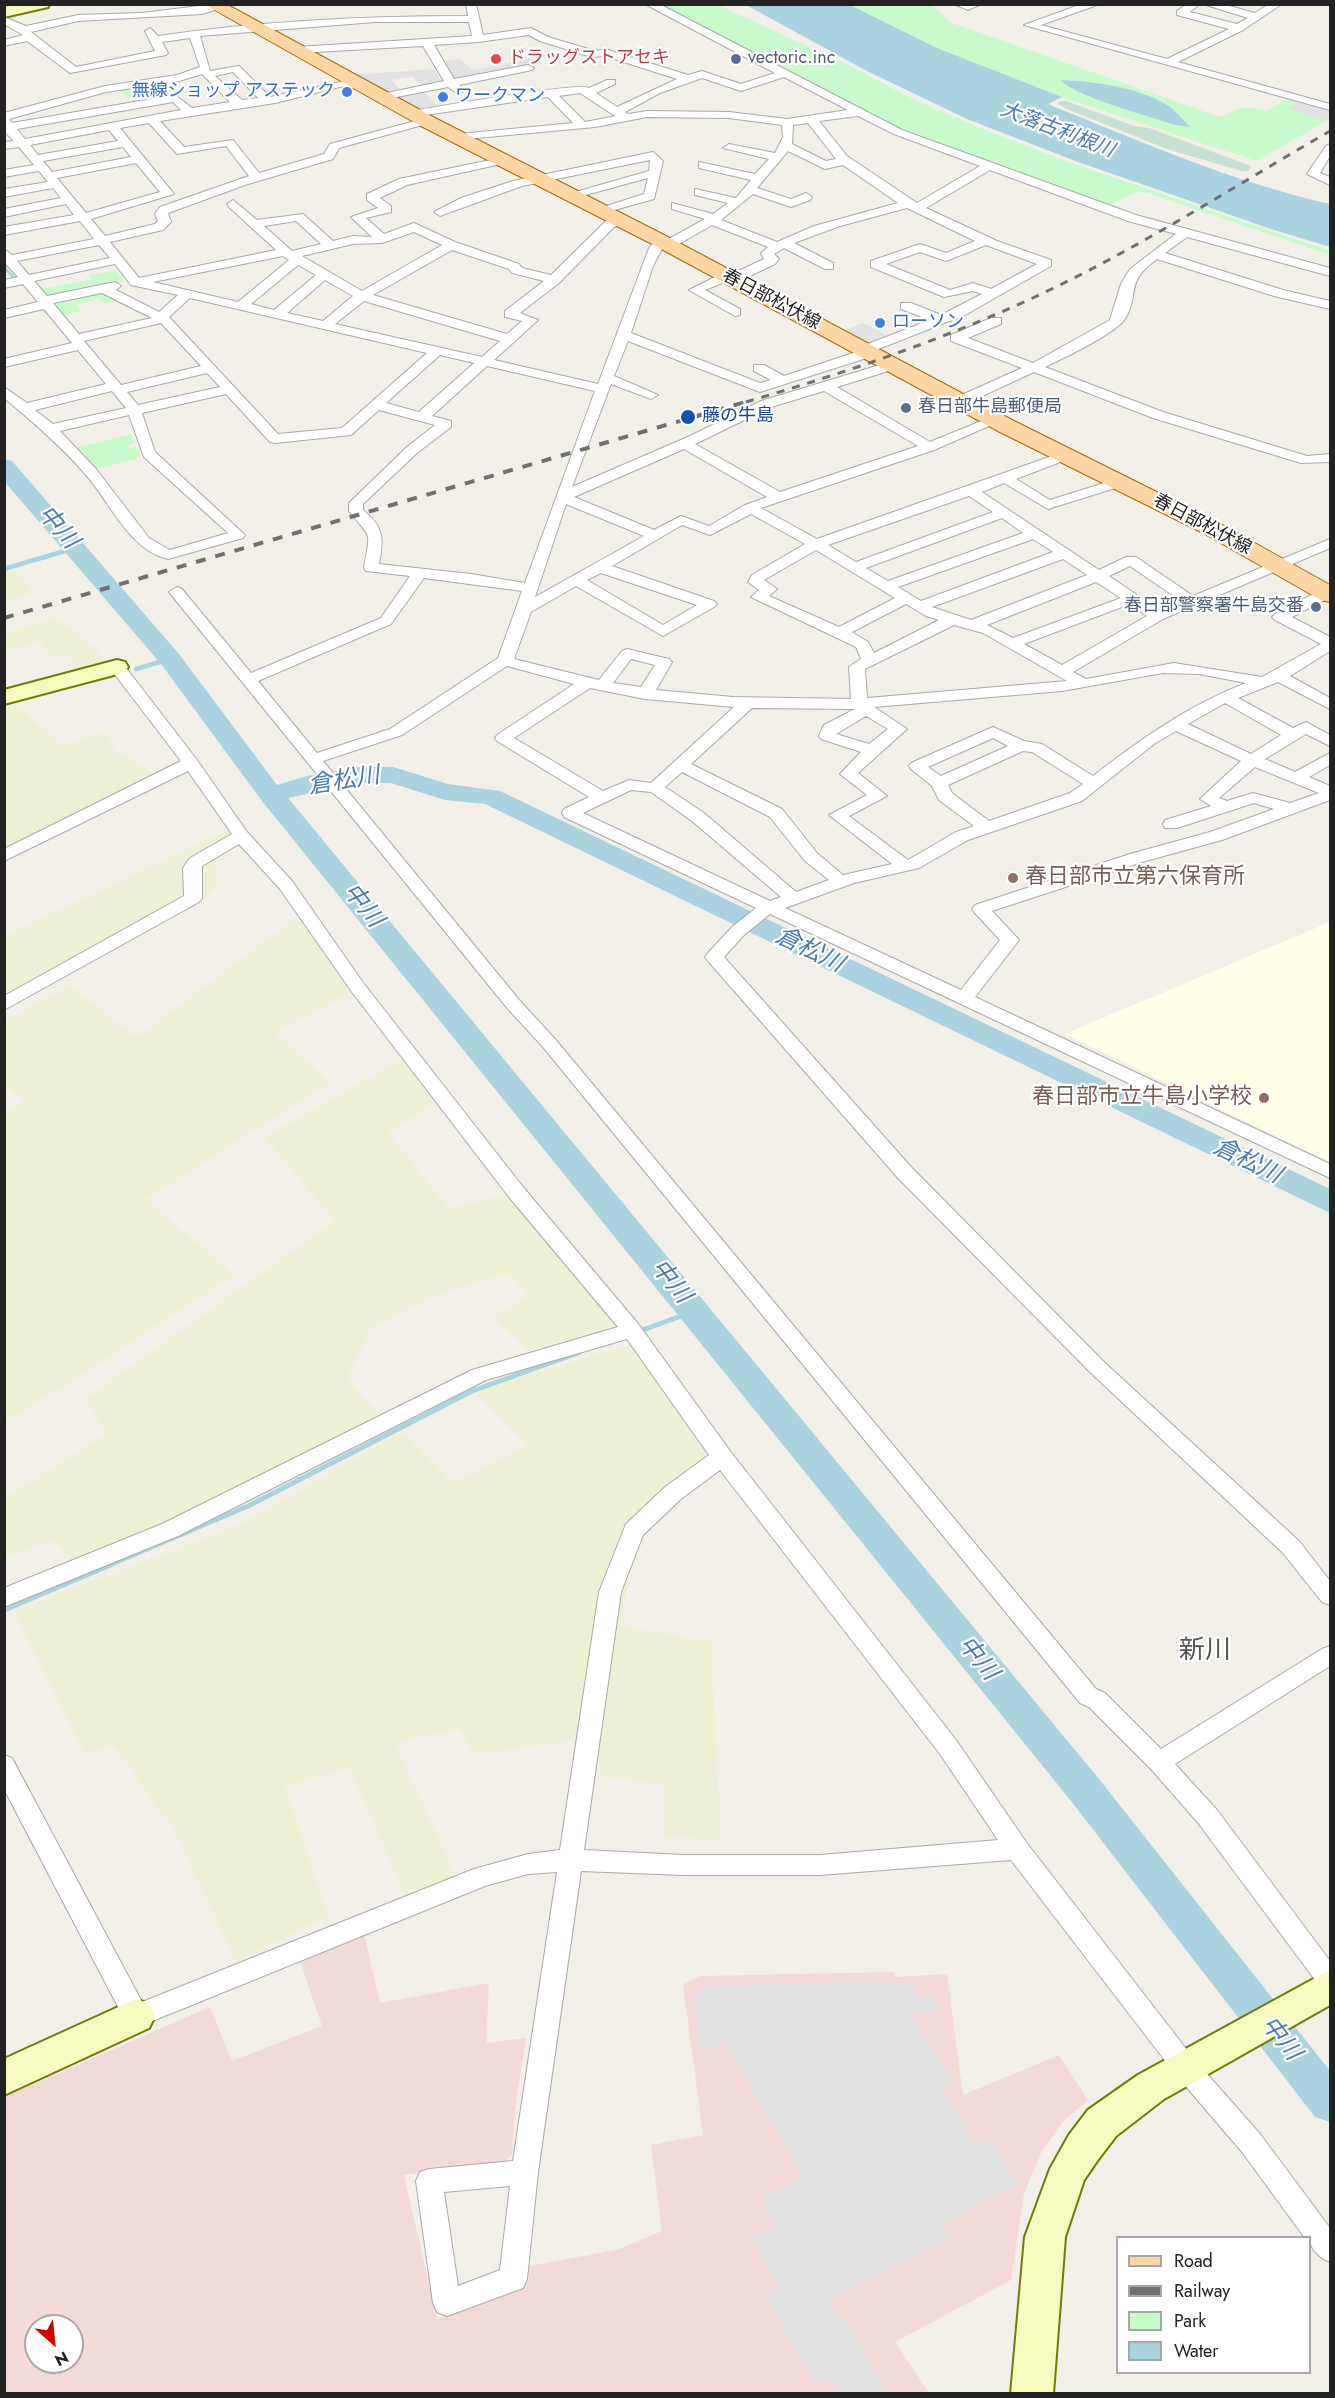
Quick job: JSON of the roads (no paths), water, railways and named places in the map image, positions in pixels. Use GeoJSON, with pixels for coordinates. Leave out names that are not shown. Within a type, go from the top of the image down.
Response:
{"type":"FeatureCollection","features":[{"type":"Feature","properties":{"kind":"main road"},"geometry":{"type":"LineString","coordinates":[[18,9],[44,4]]}},
{"type":"Feature","properties":{"kind":"main road","name":"春日部松伏線"},"geometry":{"type":"LineString","coordinates":[[220,5],[256,28],[381,97],[664,243],[996,420],[1120,482],[1328,594]]}},
{"type":"Feature","properties":{"kind":"main road"},"geometry":{"type":"LineString","coordinates":[[4,697],[117,667]]}},
{"type":"Feature","properties":{"kind":"main road"},"geometry":{"type":"LineString","coordinates":[[1032,2394],[1046,2237],[1069,2169],[1102,2123],[1142,2093],[1324,1988]]}},
{"type":"Feature","properties":{"kind":"main road"},"geometry":{"type":"LineString","coordinates":[[4,2078],[136,2016]]}},
{"type":"Feature","properties":{"kind":"street"},"geometry":{"type":"LineString","coordinates":[[44,4],[71,19]]}},
{"type":"Feature","properties":{"kind":"street"},"geometry":{"type":"LineString","coordinates":[[4,20],[27,33],[74,71],[162,53],[134,4]]}},
{"type":"Feature","properties":{"kind":"street"},"geometry":{"type":"LineString","coordinates":[[471,4],[477,39]]}},
{"type":"Feature","properties":{"kind":"street"},"geometry":{"type":"LineString","coordinates":[[651,4],[898,132],[1184,234],[1330,272]]}},
{"type":"Feature","properties":{"kind":"street"},"geometry":{"type":"LineString","coordinates":[[958,4],[968,7],[976,4]]}},
{"type":"Feature","properties":{"kind":"street"},"geometry":{"type":"LineString","coordinates":[[1195,4],[1182,13],[1239,28]]}},
{"type":"Feature","properties":{"kind":"street"},"geometry":{"type":"LineString","coordinates":[[1208,4],[1257,17]]}},
{"type":"Feature","properties":{"kind":"street"},"geometry":{"type":"LineString","coordinates":[[1168,63],[1239,28],[1277,4]]}},
{"type":"Feature","properties":{"kind":"street"},"geometry":{"type":"LineString","coordinates":[[4,43],[71,19],[142,16],[220,5]]}},
{"type":"Feature","properties":{"kind":"street"},"geometry":{"type":"LineString","coordinates":[[1087,5],[1029,25],[1329,105]]}},
{"type":"Feature","properties":{"kind":"street"},"geometry":{"type":"LineString","coordinates":[[95,17],[103,30]]}},
{"type":"Feature","properties":{"kind":"street"},"geometry":{"type":"LineString","coordinates":[[155,40],[256,28],[375,19],[474,19]]}},
{"type":"Feature","properties":{"kind":"street"},"geometry":{"type":"LineString","coordinates":[[338,48],[334,30],[420,26],[425,44],[451,84],[471,104]]}},
{"type":"Feature","properties":{"kind":"street"},"geometry":{"type":"LineString","coordinates":[[297,50],[338,48],[377,42],[425,44],[531,31],[544,39],[595,55],[605,52],[688,80]]}},
{"type":"Feature","properties":{"kind":"street"},"geometry":{"type":"LineString","coordinates":[[6,123],[105,88],[178,78],[206,69],[194,35]]}},
{"type":"Feature","properties":{"kind":"street"},"geometry":{"type":"LineString","coordinates":[[239,104],[207,75],[235,68],[267,101]]}},
{"type":"Feature","properties":{"kind":"street"},"geometry":{"type":"LineString","coordinates":[[381,97],[528,68]]}},
{"type":"Feature","properties":{"kind":"street"},"geometry":{"type":"LineString","coordinates":[[658,70],[644,76],[670,86]]}},
{"type":"Feature","properties":{"kind":"street"},"geometry":{"type":"LineString","coordinates":[[620,115],[670,86],[702,74],[741,88],[786,73]]}},
{"type":"Feature","properties":{"kind":"street"},"geometry":{"type":"LineString","coordinates":[[4,146],[190,112],[267,101],[354,82]]}},
{"type":"Feature","properties":{"kind":"street"},"geometry":{"type":"LineString","coordinates":[[588,93],[611,82]]}},
{"type":"Feature","properties":{"kind":"street"},"geometry":{"type":"LineString","coordinates":[[7,256],[103,241],[159,227],[165,222],[161,214],[164,210],[256,177],[329,156],[334,146],[419,117],[471,104],[582,89],[620,115]]}},
{"type":"Feature","properties":{"kind":"street"},"geometry":{"type":"LineString","coordinates":[[550,93],[582,125]]}},
{"type":"Feature","properties":{"kind":"street"},"geometry":{"type":"LineString","coordinates":[[6,123],[175,98],[190,112]]}},
{"type":"Feature","properties":{"kind":"street"},"geometry":{"type":"LineString","coordinates":[[459,138],[582,125],[620,115],[729,115],[788,122],[862,112]]}},
{"type":"Feature","properties":{"kind":"street"},"geometry":{"type":"LineString","coordinates":[[152,119],[181,151],[229,142],[256,177]]}},
{"type":"Feature","properties":{"kind":"street"},"geometry":{"type":"LineString","coordinates":[[624,335],[760,388],[868,351],[993,294],[1047,263],[986,241],[913,206],[845,161],[811,119]]}},
{"type":"Feature","properties":{"kind":"street"},"geometry":{"type":"LineString","coordinates":[[317,764],[396,732],[505,661],[562,497],[642,289],[652,250],[713,219],[737,202],[786,146],[790,130],[788,122]]}},
{"type":"Feature","properties":{"kind":"street"},"geometry":{"type":"LineString","coordinates":[[6,123],[136,282],[485,361],[606,383],[651,395]]}},
{"type":"Feature","properties":{"kind":"street"},"geometry":{"type":"LineString","coordinates":[[4,231],[83,216],[168,194],[112,126]]}},
{"type":"Feature","properties":{"kind":"street"},"geometry":{"type":"LineString","coordinates":[[4,193],[46,171],[126,143]]}},
{"type":"Feature","properties":{"kind":"street"},"geometry":{"type":"LineString","coordinates":[[786,146],[825,165],[845,161]]}},
{"type":"Feature","properties":{"kind":"street"},"geometry":{"type":"LineString","coordinates":[[729,148],[778,157]]}},
{"type":"Feature","properties":{"kind":"street"},"geometry":{"type":"LineString","coordinates":[[1330,149],[1325,165],[1313,174],[1330,181]]}},
{"type":"Feature","properties":{"kind":"street"},"geometry":{"type":"LineString","coordinates":[[440,212],[472,196],[536,178],[652,156],[657,161],[650,196],[600,210]]}},
{"type":"Feature","properties":{"kind":"street"},"geometry":{"type":"LineString","coordinates":[[4,174],[139,159]]}},
{"type":"Feature","properties":{"kind":"street"},"geometry":{"type":"LineString","coordinates":[[382,239],[357,217],[387,209],[371,197],[404,182],[501,160]]}},
{"type":"Feature","properties":{"kind":"street"},"geometry":{"type":"LineString","coordinates":[[735,312],[695,290],[771,261],[773,259],[767,256],[767,253],[781,245],[817,230],[913,206],[990,165]]}},
{"type":"Feature","properties":{"kind":"street"},"geometry":{"type":"LineString","coordinates":[[706,170],[753,184],[791,203],[806,197]]}},
{"type":"Feature","properties":{"kind":"street"},"geometry":{"type":"LineString","coordinates":[[278,171],[292,181]]}},
{"type":"Feature","properties":{"kind":"street"},"geometry":{"type":"LineString","coordinates":[[571,195],[654,173]]}},
{"type":"Feature","properties":{"kind":"street"},"geometry":{"type":"LineString","coordinates":[[699,192],[720,193],[737,202]]}},
{"type":"Feature","properties":{"kind":"street"},"geometry":{"type":"LineString","coordinates":[[4,213],[69,200]]}},
{"type":"Feature","properties":{"kind":"street"},"geometry":{"type":"LineString","coordinates":[[233,204],[291,255],[362,296],[509,339]]}},
{"type":"Feature","properties":{"kind":"street"},"geometry":{"type":"LineString","coordinates":[[676,206],[781,245],[829,267]]}},
{"type":"Feature","properties":{"kind":"street"},"geometry":{"type":"LineString","coordinates":[[255,224],[298,217],[331,246]]}},
{"type":"Feature","properties":{"kind":"street"},"geometry":{"type":"LineString","coordinates":[[422,417],[531,320],[510,314],[554,280],[610,224],[619,220]]}},
{"type":"Feature","properties":{"kind":"street"},"geometry":{"type":"LineString","coordinates":[[4,314],[103,288],[291,255],[353,240],[361,242],[382,239],[414,227],[450,245],[515,267],[516,270],[554,280]]}},
{"type":"Feature","properties":{"kind":"street"},"geometry":{"type":"LineString","coordinates":[[960,401],[1036,367],[1115,323],[1121,316],[1128,281],[1136,271],[1184,234]]}},
{"type":"Feature","properties":{"kind":"street"},"geometry":{"type":"LineString","coordinates":[[986,241],[946,257],[920,248],[875,264],[949,294],[973,287],[993,294]]}},
{"type":"Feature","properties":{"kind":"street"},"geometry":{"type":"LineString","coordinates":[[327,324],[362,296],[450,245]]}},
{"type":"Feature","properties":{"kind":"street"},"geometry":{"type":"LineString","coordinates":[[242,305],[291,255]]}},
{"type":"Feature","properties":{"kind":"street"},"geometry":{"type":"LineString","coordinates":[[1158,255],[1330,305]]}},
{"type":"Feature","properties":{"kind":"street"},"geometry":{"type":"LineString","coordinates":[[4,391],[50,429],[91,472],[144,541],[168,555],[237,535],[149,454],[134,409],[7,256]]}},
{"type":"Feature","properties":{"kind":"street"},"geometry":{"type":"LineString","coordinates":[[4,284],[118,260]]}},
{"type":"Feature","properties":{"kind":"street"},"geometry":{"type":"LineString","coordinates":[[278,313],[324,275]]}},
{"type":"Feature","properties":{"kind":"street"},"geometry":{"type":"LineString","coordinates":[[103,288],[167,321],[275,439],[340,434],[438,350]]}},
{"type":"Feature","properties":{"kind":"street"},"geometry":{"type":"LineString","coordinates":[[4,363],[155,322],[188,293]]}},
{"type":"Feature","properties":{"kind":"street"},"geometry":{"type":"LineString","coordinates":[[906,306],[940,319]]}},
{"type":"Feature","properties":{"kind":"street"},"geometry":{"type":"LineString","coordinates":[[996,321],[956,338],[1188,424],[1306,460],[1330,458]]}},
{"type":"Feature","properties":{"kind":"street"},"geometry":{"type":"LineString","coordinates":[[562,497],[685,444],[766,404],[893,365]]}},
{"type":"Feature","properties":{"kind":"street"},"geometry":{"type":"LineString","coordinates":[[25,408],[211,368]]}},
{"type":"Feature","properties":{"kind":"street"},"geometry":{"type":"LineString","coordinates":[[759,368],[783,381]]}},
{"type":"Feature","properties":{"kind":"street"},"geometry":{"type":"LineString","coordinates":[[826,386],[929,447]]}},
{"type":"Feature","properties":{"kind":"street"},"geometry":{"type":"LineString","coordinates":[[50,429],[230,389]]}},
{"type":"Feature","properties":{"kind":"street"},"geometry":{"type":"LineString","coordinates":[[376,405],[446,424],[412,450],[354,507],[373,526],[377,534],[371,568],[421,572],[530,588]]}},
{"type":"Feature","properties":{"kind":"street"},"geometry":{"type":"LineString","coordinates":[[523,610],[681,520],[710,531],[750,508],[778,497],[929,447],[996,420]]}},
{"type":"Feature","properties":{"kind":"street"},"geometry":{"type":"LineString","coordinates":[[685,444],[778,497]]}},
{"type":"Feature","properties":{"kind":"street"},"geometry":{"type":"LineString","coordinates":[[869,661],[863,645],[840,632],[759,597],[770,589],[755,582],[757,578],[816,544],[971,491],[1066,455]]}},
{"type":"Feature","properties":{"kind":"street"},"geometry":{"type":"LineString","coordinates":[[1005,478],[1048,505],[1120,482]]}},
{"type":"Feature","properties":{"kind":"street"},"geometry":{"type":"LineString","coordinates":[[971,491],[1062,554],[1158,616]]}},
{"type":"Feature","properties":{"kind":"street"},"geometry":{"type":"LineString","coordinates":[[562,497],[655,536]]}},
{"type":"Feature","properties":{"kind":"street"},"geometry":{"type":"LineString","coordinates":[[750,508],[816,544],[931,613],[973,625],[1013,643],[1082,682]]}},
{"type":"Feature","properties":{"kind":"street"},"geometry":{"type":"LineString","coordinates":[[855,567],[1003,513]]}},
{"type":"Feature","properties":{"kind":"street"},"geometry":{"type":"LineString","coordinates":[[887,586],[1034,534]]}},
{"type":"Feature","properties":{"kind":"street"},"geometry":{"type":"LineString","coordinates":[[1063,671],[1158,616],[1330,543]]}},
{"type":"Feature","properties":{"kind":"street"},"geometry":{"type":"LineString","coordinates":[[840,632],[913,602],[1062,554]]}},
{"type":"Feature","properties":{"kind":"street"},"geometry":{"type":"LineString","coordinates":[[973,625],[1097,576],[1131,560],[1192,602]]}},
{"type":"Feature","properties":{"kind":"street"},"geometry":{"type":"LineString","coordinates":[[576,580],[663,631],[709,604],[599,567]]}},
{"type":"Feature","properties":{"kind":"street"},"geometry":{"type":"LineString","coordinates":[[248,680],[386,621],[421,572]]}},
{"type":"Feature","properties":{"kind":"street"},"geometry":{"type":"LineString","coordinates":[[177,592],[778,1321],[844,1406],[1088,1696],[1096,1700],[1159,1762],[1208,1817],[1324,1988]]}},
{"type":"Feature","properties":{"kind":"street"},"geometry":{"type":"LineString","coordinates":[[1328,594],[1280,617],[1330,644],[1312,656],[1271,679],[1225,698],[1176,724],[1148,741],[1095,784],[1057,805],[962,836],[933,855],[906,866],[841,882],[765,909],[741,929],[714,957],[905,1173],[1098,1368],[1291,1547],[1330,1596]]}},
{"type":"Feature","properties":{"kind":"street"},"geometry":{"type":"LineString","coordinates":[[1013,643],[1131,598]]}},
{"type":"Feature","properties":{"kind":"street"},"geometry":{"type":"LineString","coordinates":[[863,707],[857,667],[953,619]]}},
{"type":"Feature","properties":{"kind":"street"},"geometry":{"type":"LineString","coordinates":[[602,687],[627,654],[664,662],[645,694]]}},
{"type":"Feature","properties":{"kind":"street"},"geometry":{"type":"LineString","coordinates":[[1312,656],[1330,667]]}},
{"type":"Feature","properties":{"kind":"street"},"geometry":{"type":"LineString","coordinates":[[505,661],[602,687],[645,694],[748,703],[863,707],[1082,682],[1164,668],[1271,679],[1330,704]]}},
{"type":"Feature","properties":{"kind":"street"},"geometry":{"type":"LineString","coordinates":[[117,667],[191,763],[241,836],[286,885],[358,988],[516,1192],[632,1330],[722,1457],[948,1747],[1017,1849],[1192,2063],[1330,2250]]}},
{"type":"Feature","properties":{"kind":"street"},"geometry":{"type":"LineString","coordinates":[[585,684],[502,738],[602,798]]}},
{"type":"Feature","properties":{"kind":"street"},"geometry":{"type":"LineString","coordinates":[[1225,698],[1293,735]]}},
{"type":"Feature","properties":{"kind":"street"},"geometry":{"type":"LineString","coordinates":[[655,788],[748,703]]}},
{"type":"Feature","properties":{"kind":"street"},"geometry":{"type":"LineString","coordinates":[[863,707],[830,728],[827,736],[873,750]]}},
{"type":"Feature","properties":{"kind":"street"},"geometry":{"type":"LineString","coordinates":[[863,707],[899,729],[848,774],[879,796],[837,815],[906,866]]}},
{"type":"Feature","properties":{"kind":"street"},"geometry":{"type":"LineString","coordinates":[[1176,724],[1330,793]]}},
{"type":"Feature","properties":{"kind":"street"},"geometry":{"type":"LineString","coordinates":[[1226,806],[1208,799],[1254,759],[1306,727],[1330,741]]}},
{"type":"Feature","properties":{"kind":"street"},"geometry":{"type":"LineString","coordinates":[[987,828],[945,796],[939,783],[916,766],[993,732],[1021,746],[1036,747],[1095,784]]}},
{"type":"Feature","properties":{"kind":"street"},"geometry":{"type":"LineString","coordinates":[[939,783],[1021,746]]}},
{"type":"Feature","properties":{"kind":"street"},"geometry":{"type":"LineString","coordinates":[[1298,777],[1330,758]]}},
{"type":"Feature","properties":{"kind":"street"},"geometry":{"type":"LineString","coordinates":[[4,856],[191,763]]}},
{"type":"Feature","properties":{"kind":"street"},"geometry":{"type":"LineString","coordinates":[[681,765],[776,813],[811,856],[841,882]]}},
{"type":"Feature","properties":{"kind":"street"},"geometry":{"type":"LineString","coordinates":[[792,898],[698,817],[655,788],[629,785],[570,813],[765,909],[954,995],[965,997],[1330,1172]]}},
{"type":"Feature","properties":{"kind":"street"},"geometry":{"type":"LineString","coordinates":[[965,997],[1010,940],[981,909],[1136,858],[1216,836],[1330,793]]}},
{"type":"Feature","properties":{"kind":"street"},"geometry":{"type":"LineString","coordinates":[[1171,824],[1253,798],[1291,808]]}},
{"type":"Feature","properties":{"kind":"street"},"geometry":{"type":"LineString","coordinates":[[4,1004],[193,898],[192,868],[196,862],[241,836]]}},
{"type":"Feature","properties":{"kind":"street"},"geometry":{"type":"LineString","coordinates":[[4,1598],[170,1530],[478,1375],[632,1330]]}},
{"type":"Feature","properties":{"kind":"street"},"geometry":{"type":"LineString","coordinates":[[525,2172],[429,2181],[447,2302],[513,2279],[525,2172],[569,1860],[610,1592],[634,1530],[673,1493],[722,1457]]}},
{"type":"Feature","properties":{"kind":"street"},"geometry":{"type":"LineString","coordinates":[[1159,1762],[1330,1655]]}},
{"type":"Feature","properties":{"kind":"street"},"geometry":{"type":"LineString","coordinates":[[4,1765],[136,2016],[483,1876],[528,1864],[569,1860],[683,1865],[820,1865],[1017,1849]]}},
{"type":"Feature","properties":{"kind":"water","name":"大落古利根川"},"geometry":{"type":"Polygon","coordinates":[[[746,5],[850,5],[937,48],[1062,97],[1048,104],[1223,173],[1330,204],[1330,247],[1271,229],[1078,162],[967,119],[867,71],[746,5]]]}},
{"type":"Feature","properties":{"kind":"water"},"geometry":{"type":"Polygon","coordinates":[[[1061,80],[1102,84],[1146,95],[1170,107],[1190,127],[1176,125],[1096,99],[1068,86],[1061,80]]]}},
{"type":"Feature","properties":{"kind":"waterway"},"geometry":{"type":"LineString","coordinates":[[4,267],[15,279]]}},
{"type":"Feature","properties":{"kind":"waterway","name":"中川"},"geometry":{"type":"LineString","coordinates":[[4,466],[170,659],[271,795]]}},
{"type":"Feature","properties":{"kind":"waterway"},"geometry":{"type":"LineString","coordinates":[[4,569],[75,548]]}},
{"type":"Feature","properties":{"kind":"waterway"},"geometry":{"type":"LineString","coordinates":[[136,669],[170,659]]}},
{"type":"Feature","properties":{"kind":"waterway","name":"倉松川"},"geometry":{"type":"LineString","coordinates":[[271,795],[307,784],[360,775],[393,775],[445,792],[491,797],[1330,1202]]}},
{"type":"Feature","properties":{"kind":"waterway","name":"中川"},"geometry":{"type":"LineString","coordinates":[[271,795],[1085,1790],[1330,2103]]}},
{"type":"Feature","properties":{"kind":"waterway"},"geometry":{"type":"LineString","coordinates":[[637,1332],[695,1311]]}},
{"type":"Feature","properties":{"kind":"waterway"},"geometry":{"type":"LineString","coordinates":[[107,1566],[248,1506],[472,1391],[578,1353]]}},
{"type":"Feature","properties":{"kind":"waterway"},"geometry":{"type":"LineString","coordinates":[[4,1609],[110,1564]]}},
{"type":"Feature","properties":{"kind":"railway"},"geometry":{"type":"LineString","coordinates":[[746,402],[913,348],[1034,297],[1139,243],[1330,131]]}},
{"type":"Feature","properties":{"kind":"railway"},"geometry":{"type":"LineString","coordinates":[[4,618],[752,400]]}},
{"type":"Feature","properties":{"kind":"place","name":"ドラッグストアセキ"},"geometry":{"type":"Point","coordinates":[496,59]}},
{"type":"Feature","properties":{"kind":"place","name":"vectoric.inc"},"geometry":{"type":"Point","coordinates":[736,59]}},
{"type":"Feature","properties":{"kind":"place","name":"無線ショップ アステック"},"geometry":{"type":"Point","coordinates":[347,92]}},
{"type":"Feature","properties":{"kind":"place","name":"ワークマン"},"geometry":{"type":"Point","coordinates":[443,97]}},
{"type":"Feature","properties":{"kind":"place","name":"ローソン"},"geometry":{"type":"Point","coordinates":[880,323]}},
{"type":"Feature","properties":{"kind":"place","name":"春日部牛島郵便局"},"geometry":{"type":"Point","coordinates":[906,408]}},
{"type":"Feature","properties":{"kind":"place","name":"藤の牛島"},"geometry":{"type":"Point","coordinates":[688,417]}},
{"type":"Feature","properties":{"kind":"place","name":"春日部警察署牛島交番"},"geometry":{"type":"Point","coordinates":[1316,607]}},
{"type":"Feature","properties":{"kind":"place","name":"春日部市立第六保育所"},"geometry":{"type":"Point","coordinates":[1013,878]}},
{"type":"Feature","properties":{"kind":"place","name":"春日部市立牛島小学校"},"geometry":{"type":"Point","coordinates":[1264,1098]}},
{"type":"Feature","properties":{"kind":"district","name":"新川"},"geometry":{"type":"Point","coordinates":[1205,1652]}}]}
